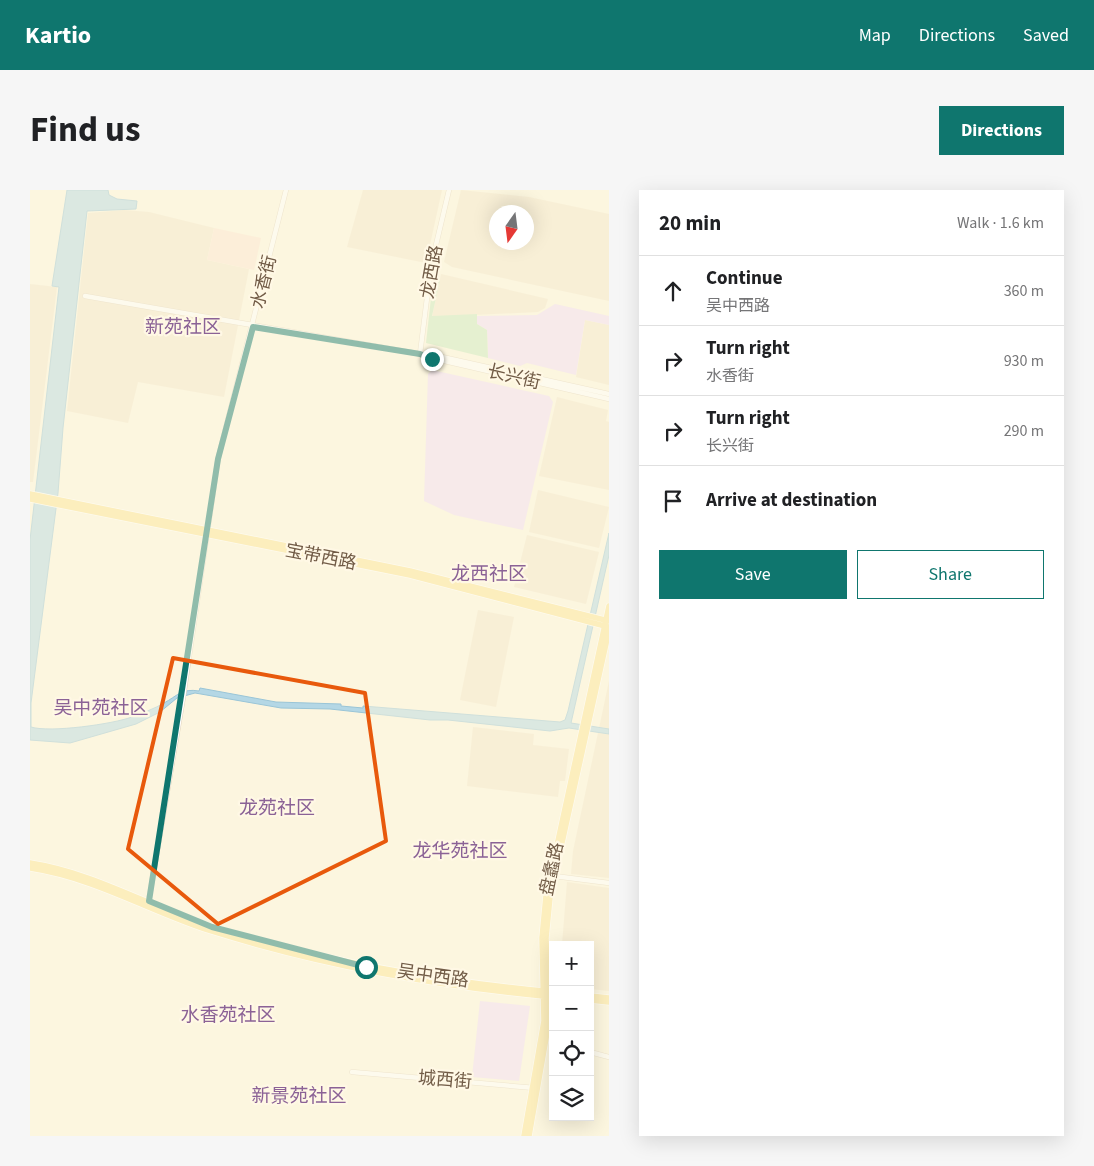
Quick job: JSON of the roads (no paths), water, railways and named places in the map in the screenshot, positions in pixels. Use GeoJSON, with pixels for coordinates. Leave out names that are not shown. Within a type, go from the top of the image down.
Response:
{"type":"FeatureCollection","features":[{"type":"Feature","properties":{"kind":"main road","name":"宝带西路"},"geometry":{"type":"LineString","coordinates":[[31,497],[410,575],[587,619],[596,618],[607,625]]}},
{"type":"Feature","properties":{"kind":"main road","name":"盘蠡路"},"geometry":{"type":"LineString","coordinates":[[529,1136],[548,994],[542,919],[607,625],[609,606]]}},
{"type":"Feature","properties":{"kind":"main road","name":"宝带西路"},"geometry":{"type":"LineString","coordinates":[[587,619],[595,625],[607,625]]}},
{"type":"Feature","properties":{"kind":"main road","name":"吴中西路"},"geometry":{"type":"LineString","coordinates":[[30,863],[91,878],[148,903]]}},
{"type":"Feature","properties":{"kind":"main road","name":"吴中西路"},"geometry":{"type":"LineString","coordinates":[[30,868],[89,882],[212,927],[366,967],[548,994]]}},
{"type":"Feature","properties":{"kind":"main road"},"geometry":{"type":"LineString","coordinates":[[594,996],[609,998]]}},
{"type":"Feature","properties":{"kind":"main road"},"geometry":{"type":"LineString","coordinates":[[594,1000],[609,1002]]}},
{"type":"Feature","properties":{"kind":"main road","name":"盘蠡路"},"geometry":{"type":"LineString","coordinates":[[524,1136],[535,1088]]}},
{"type":"Feature","properties":{"kind":"street","name":"水香街"},"geometry":{"type":"LineString","coordinates":[[148,903],[184,690],[218,459],[253,327],[286,190]]}},
{"type":"Feature","properties":{"kind":"street","name":"龙西路"},"geometry":{"type":"LineString","coordinates":[[420,354],[431,266],[449,190]]}},
{"type":"Feature","properties":{"kind":"street","name":"长兴街"},"geometry":{"type":"LineString","coordinates":[[84,296],[253,327],[420,354],[609,399]]}},
{"type":"Feature","properties":{"kind":"street","name":"长兴街"},"geometry":{"type":"LineString","coordinates":[[420,354],[433,355],[609,394]]}},
{"type":"Feature","properties":{"kind":"street"},"geometry":{"type":"LineString","coordinates":[[552,876],[609,883]]}},
{"type":"Feature","properties":{"kind":"street"},"geometry":{"type":"LineString","coordinates":[[543,1040],[549,1041]]}},
{"type":"Feature","properties":{"kind":"street"},"geometry":{"type":"LineString","coordinates":[[594,1053],[609,1057]]}},
{"type":"Feature","properties":{"kind":"street","name":"城西街"},"geometry":{"type":"LineString","coordinates":[[352,1072],[535,1088]]}},
{"type":"Feature","properties":{"kind":"water"},"geometry":{"type":"Polygon","coordinates":[[[67,190],[108,190],[109,195],[117,199],[137,201],[136,209],[87,211],[63,428],[58,493],[31,703],[31,727],[40,729],[66,728],[123,720],[156,707],[180,693],[193,690],[199,691],[200,688],[276,702],[341,704],[341,706],[363,708],[363,706],[560,722],[565,720],[568,711],[609,533],[609,555],[571,723],[609,729],[609,734],[569,728],[550,731],[330,709],[281,708],[195,693],[177,698],[160,712],[136,724],[70,743],[30,740],[30,540],[59,287],[52,286],[67,190]]]}},
{"type":"Feature","properties":{"kind":"district","name":"新苑社区"},"geometry":{"type":"Point","coordinates":[183,327]}},
{"type":"Feature","properties":{"kind":"district","name":"龙西社区"},"geometry":{"type":"Point","coordinates":[489,574]}},
{"type":"Feature","properties":{"kind":"district","name":"吴中苑社区"},"geometry":{"type":"Point","coordinates":[101,708]}},
{"type":"Feature","properties":{"kind":"district","name":"龙苑社区"},"geometry":{"type":"Point","coordinates":[277,808]}},
{"type":"Feature","properties":{"kind":"district","name":"龙华苑社区"},"geometry":{"type":"Point","coordinates":[460,851]}},
{"type":"Feature","properties":{"kind":"district","name":"水香苑社区"},"geometry":{"type":"Point","coordinates":[228,1015]}},
{"type":"Feature","properties":{"kind":"district","name":"新景苑社区"},"geometry":{"type":"Point","coordinates":[299,1096]}}]}
